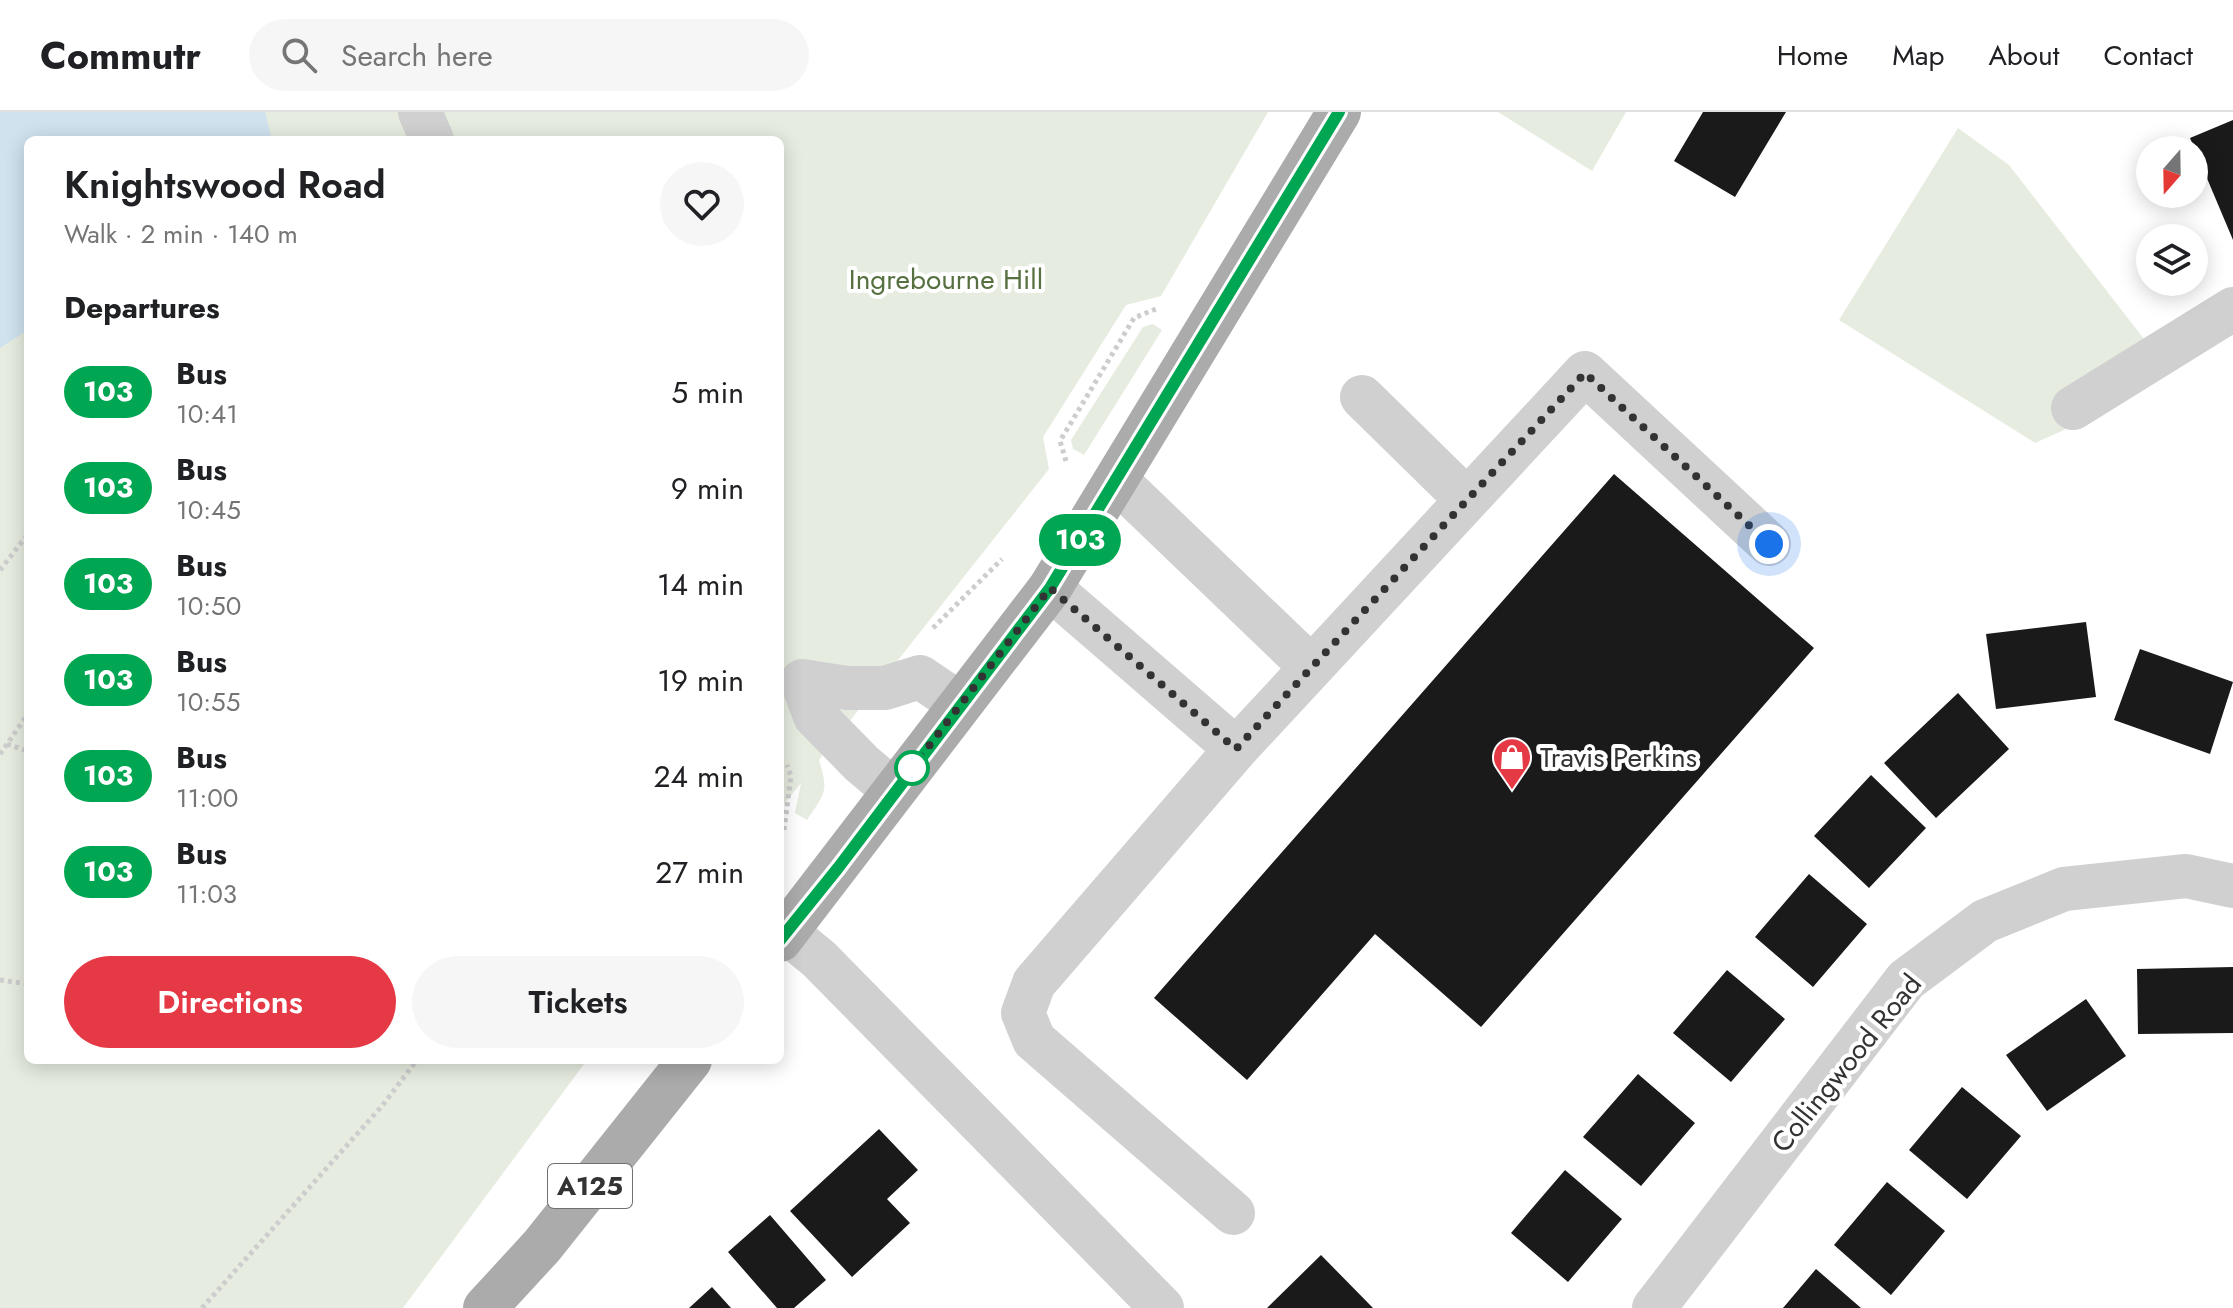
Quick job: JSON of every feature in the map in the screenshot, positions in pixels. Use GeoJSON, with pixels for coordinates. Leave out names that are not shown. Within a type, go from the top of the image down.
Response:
{"type":"FeatureCollection","features":[{"type":"Feature","properties":{"kind":"main road"},"geometry":{"type":"LineString","coordinates":[[784,935],[1050,588],[1339,112]]}},
{"type":"Feature","properties":{"kind":"main road","name":"A125"},"geometry":{"type":"LineString","coordinates":[[485,1308],[542,1246],[687,1064]]}},
{"type":"Feature","properties":{"kind":"street"},"geometry":{"type":"LineString","coordinates":[[420,112],[430,136]]}},
{"type":"Feature","properties":{"kind":"street"},"geometry":{"type":"LineString","coordinates":[[2073,408],[2233,309]]}},
{"type":"Feature","properties":{"kind":"street"},"geometry":{"type":"LineString","coordinates":[[1233,1213],[1034,1040],[1023,1013],[1034,983],[1236,749],[1585,373],[1769,544]]}},
{"type":"Feature","properties":{"kind":"street"},"geometry":{"type":"LineString","coordinates":[[1362,397],[1467,500]]}},
{"type":"Feature","properties":{"kind":"street"},"geometry":{"type":"LineString","coordinates":[[1117,481],[1311,667]]}},
{"type":"Feature","properties":{"kind":"street"},"geometry":{"type":"LineString","coordinates":[[1050,588],[1236,749]]}},
{"type":"Feature","properties":{"kind":"street"},"geometry":{"type":"LineString","coordinates":[[791,670],[847,688],[885,688],[920,677],[960,704]]}},
{"type":"Feature","properties":{"kind":"street"},"geometry":{"type":"LineString","coordinates":[[791,670],[815,716],[861,763],[894,791]]}},
{"type":"Feature","properties":{"kind":"street","name":"Collingwood Road"},"geometry":{"type":"LineString","coordinates":[[1654,1308],[1906,980],[1985,921],[2064,889],[2186,876],[2233,886]]}},
{"type":"Feature","properties":{"kind":"street"},"geometry":{"type":"LineString","coordinates":[[784,937],[819,959],[1162,1308]]}},
{"type":"Feature","properties":{"kind":"path"},"geometry":{"type":"LineString","coordinates":[[1067,463],[1060,441],[1134,318],[1168,304]]}},
{"type":"Feature","properties":{"kind":"path"},"geometry":{"type":"LineString","coordinates":[[0,570],[24,539]]}},
{"type":"Feature","properties":{"kind":"path"},"geometry":{"type":"LineString","coordinates":[[921,630],[935,627],[1004,557]]}},
{"type":"Feature","properties":{"kind":"path"},"geometry":{"type":"LineString","coordinates":[[0,754],[24,722]]}},
{"type":"Feature","properties":{"kind":"path"},"geometry":{"type":"LineString","coordinates":[[7,744],[24,750]]}},
{"type":"Feature","properties":{"kind":"path"},"geometry":{"type":"LineString","coordinates":[[784,817],[791,776],[786,762]]}},
{"type":"Feature","properties":{"kind":"path"},"geometry":{"type":"LineString","coordinates":[[0,980],[24,983]]}},
{"type":"Feature","properties":{"kind":"path"},"geometry":{"type":"LineString","coordinates":[[202,1308],[382,1106],[414,1064]]}},
{"type":"Feature","properties":{"kind":"green space","name":"Ingrebourne Hill"},"geometry":{"type":"Polygon","coordinates":[[[0,112],[1268,112],[1161,296],[1126,305],[1043,437],[1049,469],[819,760],[824,792],[807,820],[795,813],[801,783],[784,804],[784,136],[24,136],[24,1064],[584,1064],[403,1308],[0,1308],[0,112]]]}},
{"type":"Feature","properties":{"kind":"green space"},"geometry":{"type":"Polygon","coordinates":[[[1498,112],[1626,112],[1592,171],[1498,112]]]}},
{"type":"Feature","properties":{"kind":"green space"},"geometry":{"type":"Polygon","coordinates":[[[1958,128],[2009,165],[2165,366],[2075,425],[2035,443],[1839,320],[1958,128]]]}},
{"type":"Feature","properties":{"kind":"green space"},"geometry":{"type":"Polygon","coordinates":[[[1153,324],[1162,330],[1084,455],[1073,449],[1071,440],[1143,327],[1153,324]]]}},
{"type":"Feature","properties":{"kind":"water"},"geometry":{"type":"Polygon","coordinates":[[[0,112],[265,112],[271,136],[24,136],[24,333],[0,348],[0,112]]]}},
{"type":"Feature","properties":{"kind":"building"},"geometry":{"type":"Polygon","coordinates":[[[1703,112],[1786,112],[1735,197],[1674,161],[1703,112]]]}},
{"type":"Feature","properties":{"kind":"building"},"geometry":{"type":"Polygon","coordinates":[[[2233,120],[2233,240],[2208,181],[2208,136],[2195,136],[2233,120]]]}},
{"type":"Feature","properties":{"kind":"building","name":"Travis Perkins"},"geometry":{"type":"Polygon","coordinates":[[[1614,474],[1814,648],[1481,1027],[1375,934],[1247,1080],[1154,998],[1614,474]]]}},
{"type":"Feature","properties":{"kind":"building"},"geometry":{"type":"Polygon","coordinates":[[[2086,622],[2096,697],[1996,709],[1986,634],[2086,622]]]}},
{"type":"Feature","properties":{"kind":"building"},"geometry":{"type":"Polygon","coordinates":[[[2140,649],[2233,682],[2210,754],[2114,720],[2140,649]]]}},
{"type":"Feature","properties":{"kind":"building"},"geometry":{"type":"Polygon","coordinates":[[[1958,693],[2009,749],[1936,818],[1884,763],[1958,693]]]}},
{"type":"Feature","properties":{"kind":"building"},"geometry":{"type":"Polygon","coordinates":[[[1871,775],[1926,828],[1869,888],[1814,836],[1871,775]]]}},
{"type":"Feature","properties":{"kind":"building"},"geometry":{"type":"Polygon","coordinates":[[[1809,874],[1867,924],[1813,987],[1755,937],[1809,874]]]}},
{"type":"Feature","properties":{"kind":"building"},"geometry":{"type":"Polygon","coordinates":[[[2233,967],[2233,1033],[2138,1034],[2137,969],[2233,967]]]}},
{"type":"Feature","properties":{"kind":"building"},"geometry":{"type":"Polygon","coordinates":[[[1727,970],[1785,1019],[1731,1082],[1673,1033],[1727,970]]]}},
{"type":"Feature","properties":{"kind":"building"},"geometry":{"type":"Polygon","coordinates":[[[2086,999],[2126,1056],[2047,1111],[2006,1055],[2086,999]]]}},
{"type":"Feature","properties":{"kind":"building"},"geometry":{"type":"Polygon","coordinates":[[[1638,1074],[1695,1123],[1641,1186],[1583,1137],[1638,1074]]]}},
{"type":"Feature","properties":{"kind":"building"},"geometry":{"type":"Polygon","coordinates":[[[1962,1087],[2021,1136],[1967,1199],[1909,1150],[1962,1087]]]}},
{"type":"Feature","properties":{"kind":"building"},"geometry":{"type":"Polygon","coordinates":[[[879,1129],[918,1170],[887,1199],[910,1223],[852,1277],[790,1211],[879,1129]]]}},
{"type":"Feature","properties":{"kind":"building"},"geometry":{"type":"Polygon","coordinates":[[[1565,1170],[1622,1219],[1568,1282],[1511,1233],[1565,1170]]]}},
{"type":"Feature","properties":{"kind":"building"},"geometry":{"type":"Polygon","coordinates":[[[1887,1182],[1945,1231],[1891,1295],[1834,1245],[1887,1182]]]}},
{"type":"Feature","properties":{"kind":"building"},"geometry":{"type":"Polygon","coordinates":[[[770,1215],[826,1280],[794,1308],[777,1308],[728,1252],[770,1215]]]}},
{"type":"Feature","properties":{"kind":"building"},"geometry":{"type":"Polygon","coordinates":[[[1321,1255],[1373,1308],[1267,1308],[1321,1255]]]}},
{"type":"Feature","properties":{"kind":"building"},"geometry":{"type":"Polygon","coordinates":[[[1816,1269],[1861,1308],[1783,1308],[1816,1269]]]}},
{"type":"Feature","properties":{"kind":"building"},"geometry":{"type":"Polygon","coordinates":[[[712,1287],[731,1308],[689,1308],[712,1287]]]}},
{"type":"Feature","properties":{"kind":"bus line","name":"103"},"geometry":{"type":"LineString","coordinates":[[784,935],[1050,588],[1339,112]]}},
{"type":"Feature","properties":{"kind":"place","name":"Travis Perkins"},"geometry":{"type":"Point","coordinates":[1512,791]}},
{"type":"Feature","properties":{"kind":"route"},"geometry":{"type":"LineString","coordinates":[[912,768],[1050,588],[1236,749],[1585,373],[1769,544]]}}]}
